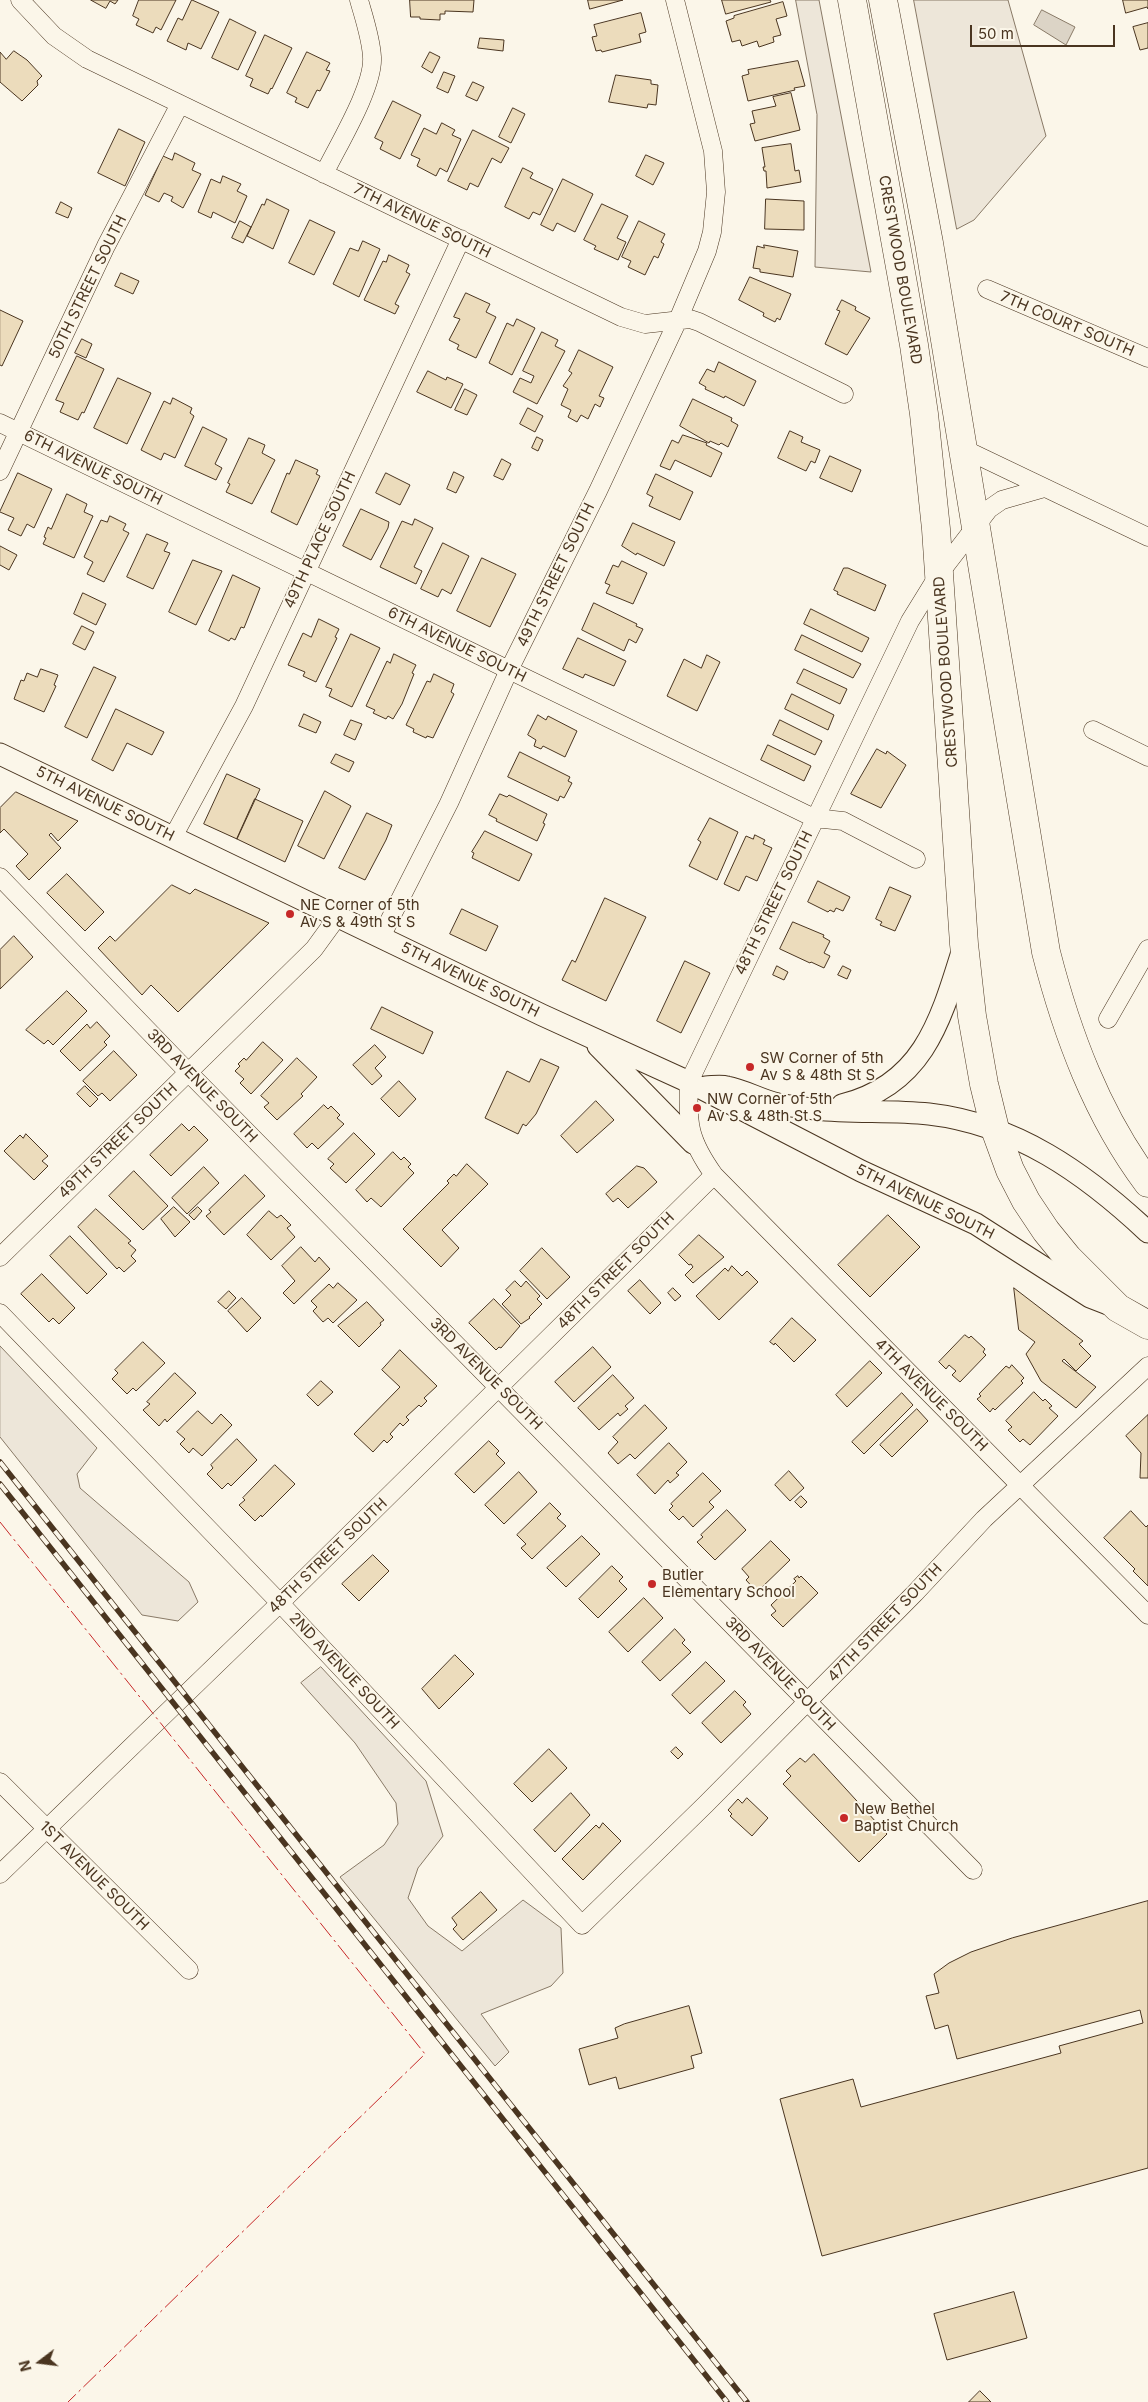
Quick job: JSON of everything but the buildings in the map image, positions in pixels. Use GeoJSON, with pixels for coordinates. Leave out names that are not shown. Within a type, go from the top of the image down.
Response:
{"type":"FeatureCollection","features":[{"type":"Feature","properties":{"kind":"main road","name":"CRESTWOOD BOULEVARD"},"geometry":{"type":"LineString","coordinates":[[852,0],[915,355],[932,484],[964,944],[977,1051],[995,1130],[1010,1170],[1026,1201],[1068,1258],[1118,1308]]}},
{"type":"Feature","properties":{"kind":"main road"},"geometry":{"type":"LineString","coordinates":[[883,0],[929,244],[1040,917],[1055,987],[1078,1055],[1092,1087],[1126,1150],[1148,1183]]}},
{"type":"Feature","properties":{"kind":"main road","name":"5TH AVENUE SOUTH"},"geometry":{"type":"LineString","coordinates":[[1118,1308],[1148,1325]]}},
{"type":"Feature","properties":{"kind":"street","name":"7TH AVENUE SOUTH"},"geometry":{"type":"LineString","coordinates":[[20,0],[39,22],[70,48],[324,174],[621,316],[645,324],[690,319],[844,394]]}},
{"type":"Feature","properties":{"kind":"street"},"geometry":{"type":"LineString","coordinates":[[324,174],[370,78],[372,67],[371,48],[359,0]]}},
{"type":"Feature","properties":{"kind":"street","name":"49TH STREET SOUTH"},"geometry":{"type":"LineString","coordinates":[[381,937],[450,803],[509,670],[598,491],[678,320],[707,251],[712,232],[716,192],[713,151],[674,0]]}},
{"type":"Feature","properties":{"kind":"street","name":"50TH STREET SOUTH"},"geometry":{"type":"LineString","coordinates":[[0,471],[106,246],[180,104]]}},
{"type":"Feature","properties":{"kind":"street","name":"49TH PLACE SOUTH"},"geometry":{"type":"LineString","coordinates":[[173,838],[244,706],[305,571],[461,239]]}},
{"type":"Feature","properties":{"kind":"street","name":"7TH COURT SOUTH"},"geometry":{"type":"LineString","coordinates":[[987,289],[1148,358]]}},
{"type":"Feature","properties":{"kind":"street","name":"6TH AVENUE SOUTH"},"geometry":{"type":"LineString","coordinates":[[0,423],[814,818],[843,821],[916,858]]}},
{"type":"Feature","properties":{"kind":"street"},"geometry":{"type":"LineString","coordinates":[[964,449],[1148,537]]}},
{"type":"Feature","properties":{"kind":"street"},"geometry":{"type":"LineString","coordinates":[[976,528],[989,509],[1002,500],[1044,488]]}},
{"type":"Feature","properties":{"kind":"street","name":"48TH STREET SOUTH"},"geometry":{"type":"LineString","coordinates":[[0,1874],[280,1603],[714,1175],[693,1143],[688,1119],[693,1084],[814,818],[910,621],[939,574],[976,528]]}},
{"type":"Feature","properties":{"kind":"street"},"geometry":{"type":"LineString","coordinates":[[1093,730],[1148,757]]}},
{"type":"Feature","properties":{"kind":"street","name":"5TH AVENUE SOUTH"},"geometry":{"type":"LineString","coordinates":[[0,754],[589,1037],[693,1084],[861,1171],[976,1224],[1090,1297],[1118,1308]]}},
{"type":"Feature","properties":{"kind":"street","name":"3RD AVENUE SOUTH"},"geometry":{"type":"LineString","coordinates":[[0,877],[188,1072],[973,1870]]}},
{"type":"Feature","properties":{"kind":"street","name":"49TH STREET SOUTH"},"geometry":{"type":"LineString","coordinates":[[0,1257],[314,949],[338,916]]}},
{"type":"Feature","properties":{"kind":"street"},"geometry":{"type":"LineString","coordinates":[[816,1109],[844,1105],[869,1096],[893,1082],[914,1064],[936,1026],[964,944]]}},
{"type":"Feature","properties":{"kind":"street"},"geometry":{"type":"LineString","coordinates":[[1108,1019],[1148,949]]}},
{"type":"Feature","properties":{"kind":"street"},"geometry":{"type":"LineString","coordinates":[[589,1037],[693,1143]]}},
{"type":"Feature","properties":{"kind":"street","name":"5TH AVENUE SOUTH"},"geometry":{"type":"LineString","coordinates":[[693,1084],[727,1086],[777,1104],[816,1109],[929,1114],[967,1121],[995,1130],[1043,1151],[1074,1170],[1101,1190],[1148,1232]]}},
{"type":"Feature","properties":{"kind":"street","name":"4TH AVENUE SOUTH"},"geometry":{"type":"LineString","coordinates":[[714,1175],[1148,1615]]}},
{"type":"Feature","properties":{"kind":"street","name":"2ND AVENUE SOUTH"},"geometry":{"type":"LineString","coordinates":[[0,1313],[280,1603],[582,1925]]}},
{"type":"Feature","properties":{"kind":"street","name":"47TH STREET SOUTH"},"geometry":{"type":"LineString","coordinates":[[582,1925],[808,1701],[984,1519],[1148,1366]]}},
{"type":"Feature","properties":{"kind":"street","name":"1ST AVENUE SOUTH"},"geometry":{"type":"LineString","coordinates":[[0,1782],[189,1970]]}},
{"type":"Feature","properties":{"kind":"shaded area"},"geometry":{"type":"Polygon","coordinates":[[[796,0],[819,0],[871,272],[815,267],[817,115],[796,0]]]}},
{"type":"Feature","properties":{"kind":"shaded area"},"geometry":{"type":"Polygon","coordinates":[[[914,0],[1008,0],[1046,136],[974,220],[957,229],[914,0]]]}},
{"type":"Feature","properties":{"kind":"shaded area"},"geometry":{"type":"Polygon","coordinates":[[[1042,10],[1075,27],[1066,45],[1034,25],[1042,10]]]}},
{"type":"Feature","properties":{"kind":"shaded area"},"geometry":{"type":"Polygon","coordinates":[[[0,1346],[97,1448],[77,1474],[80,1488],[189,1582],[198,1602],[178,1621],[142,1615],[0,1437],[0,1346]]]}},
{"type":"Feature","properties":{"kind":"shaded area"},"geometry":{"type":"Polygon","coordinates":[[[321,1667],[426,1781],[443,1836],[418,1868],[408,1898],[428,1926],[462,1951],[523,1900],[561,1928],[563,1973],[551,1986],[481,2014],[509,2052],[495,2066],[340,1877],[384,1845],[398,1824],[396,1803],[355,1743],[301,1683],[321,1667]]]}},
{"type":"Feature","properties":{"kind":"railway"},"geometry":{"type":"LineString","coordinates":[[0,1462],[747,2402]]}},
{"type":"Feature","properties":{"kind":"railway"},"geometry":{"type":"LineString","coordinates":[[0,1484],[727,2402]]}},
{"type":"Feature","properties":{"kind":"power"},"geometry":{"type":"LineString","coordinates":[[0,1522],[425,2054],[68,2402]]}},
{"type":"Feature","properties":{"kind":"place","name":"NE Corner of 5th Av S & 49th St S"},"geometry":{"type":"Point","coordinates":[290,914]}},
{"type":"Feature","properties":{"kind":"place","name":"SW Corner of 5th Av S & 48th St S"},"geometry":{"type":"Point","coordinates":[750,1067]}},
{"type":"Feature","properties":{"kind":"place","name":"NW Corner of 5th Av S & 48th St S"},"geometry":{"type":"Point","coordinates":[697,1108]}},
{"type":"Feature","properties":{"kind":"place","name":"Butler Elementary School"},"geometry":{"type":"Point","coordinates":[652,1584]}},
{"type":"Feature","properties":{"kind":"place","name":"New Bethel Baptist Church"},"geometry":{"type":"Point","coordinates":[844,1818]}}]}
